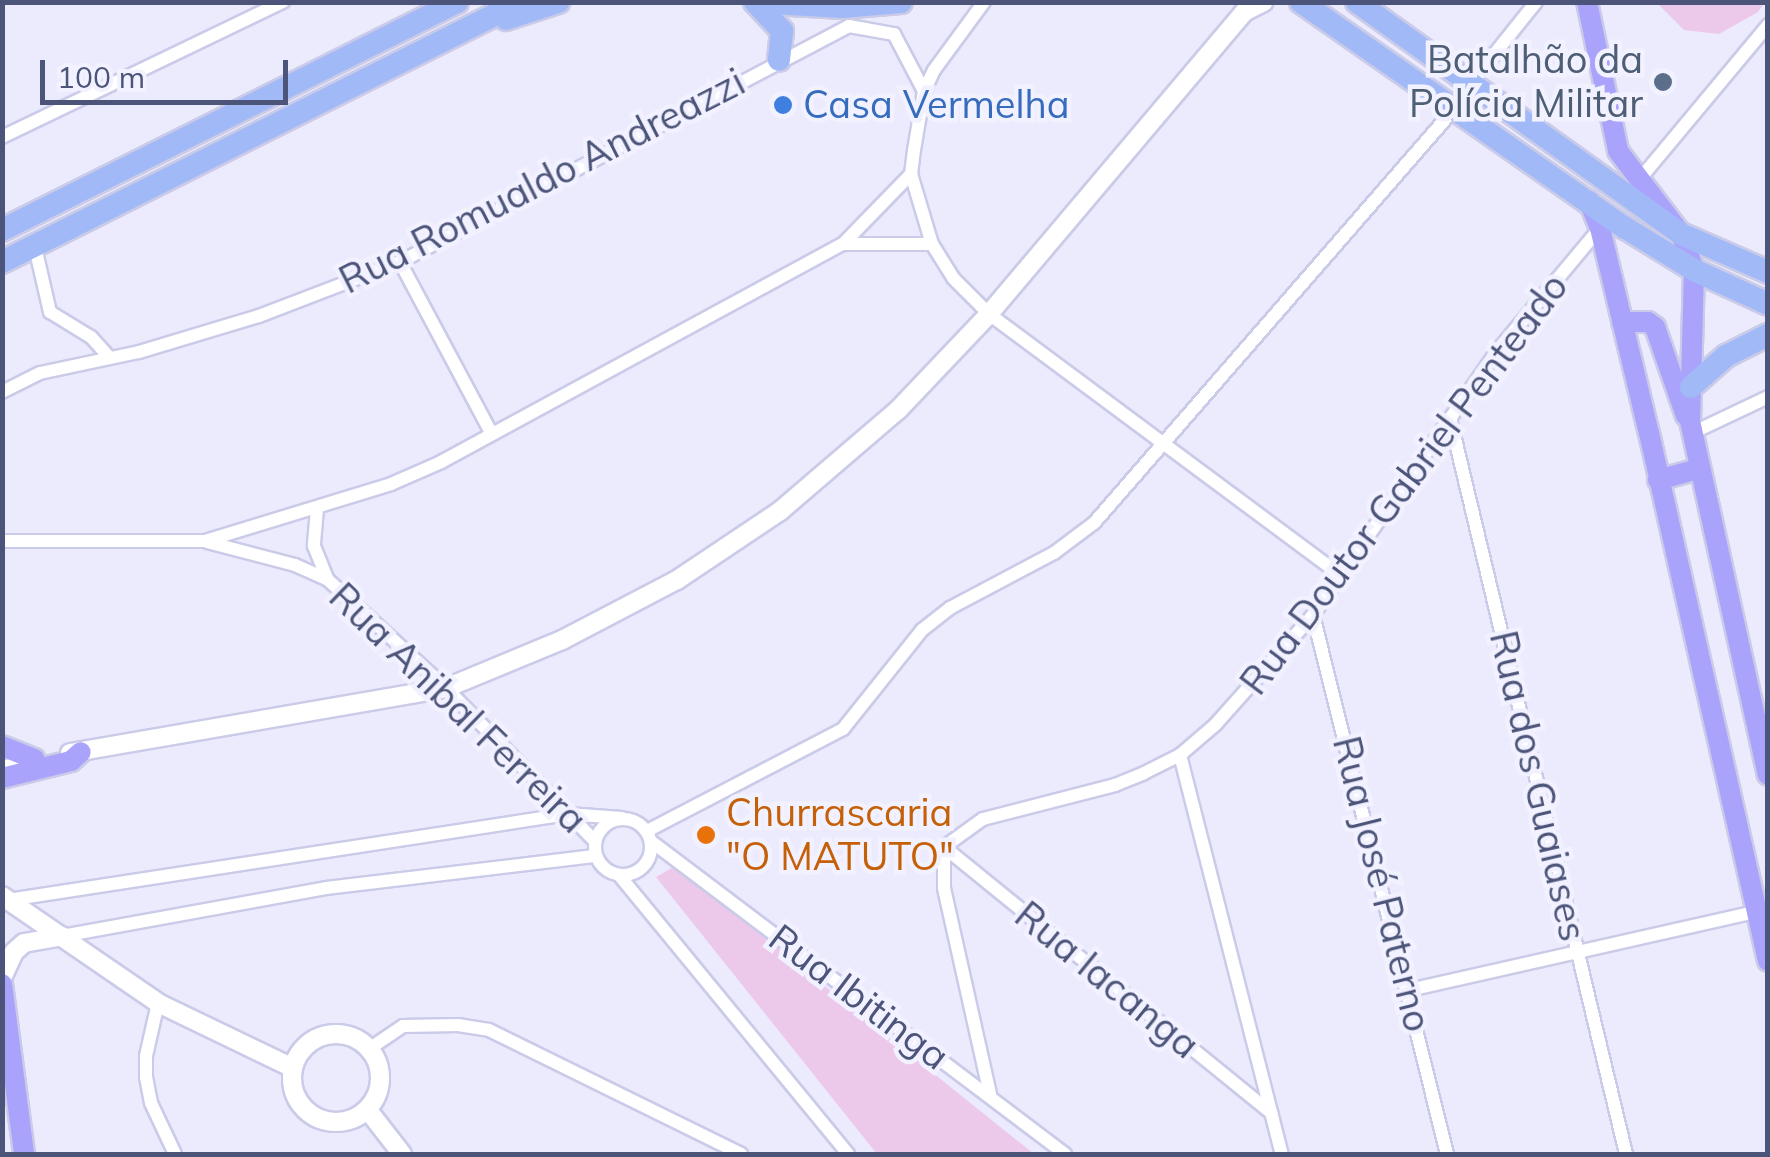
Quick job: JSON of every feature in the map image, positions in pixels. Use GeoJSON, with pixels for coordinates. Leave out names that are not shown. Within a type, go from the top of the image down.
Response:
{"type":"FeatureCollection","features":[{"type":"Feature","properties":{"kind":"highway"},"geometry":{"type":"LineString","coordinates":[[291,84],[424,2]]}},
{"type":"Feature","properties":{"kind":"highway"},"geometry":{"type":"LineString","coordinates":[[2,230],[457,2]]}},
{"type":"Feature","properties":{"kind":"highway"},"geometry":{"type":"LineString","coordinates":[[2,262],[520,2]]}},
{"type":"Feature","properties":{"kind":"highway"},"geometry":{"type":"LineString","coordinates":[[446,40],[558,2]]}},
{"type":"Feature","properties":{"kind":"highway"},"geometry":{"type":"LineString","coordinates":[[756,3],[842,7],[901,2]]}},
{"type":"Feature","properties":{"kind":"highway"},"geometry":{"type":"LineString","coordinates":[[1301,2],[1588,202],[1694,270],[1768,304]]}},
{"type":"Feature","properties":{"kind":"highway"},"geometry":{"type":"LineString","coordinates":[[1356,2],[1681,234],[1768,272]]}},
{"type":"Feature","properties":{"kind":"highway"},"geometry":{"type":"LineString","coordinates":[[756,3],[782,31],[779,60]]}},
{"type":"Feature","properties":{"kind":"highway"},"geometry":{"type":"LineString","coordinates":[[2,218],[97,183]]}},
{"type":"Feature","properties":{"kind":"highway"},"geometry":{"type":"LineString","coordinates":[[2,273],[33,248]]}},
{"type":"Feature","properties":{"kind":"highway"},"geometry":{"type":"LineString","coordinates":[[1691,387],[1726,356],[1768,334]]}},
{"type":"Feature","properties":{"kind":"main road"},"geometry":{"type":"LineString","coordinates":[[1586,2],[1618,151],[1681,234],[1694,270],[1691,427],[1768,775]]}},
{"type":"Feature","properties":{"kind":"main road"},"geometry":{"type":"LineString","coordinates":[[1588,202],[1600,228],[1762,909],[1768,961]]}},
{"type":"Feature","properties":{"kind":"main road"},"geometry":{"type":"LineString","coordinates":[[1622,322],[1648,322],[1655,327],[1681,410],[1691,427]]}},
{"type":"Feature","properties":{"kind":"main road"},"geometry":{"type":"LineString","coordinates":[[1658,480],[1698,469]]}},
{"type":"Feature","properties":{"kind":"main road"},"geometry":{"type":"LineString","coordinates":[[4,751],[35,759]]}},
{"type":"Feature","properties":{"kind":"main road"},"geometry":{"type":"LineString","coordinates":[[2,778],[72,761],[81,752]]}},
{"type":"Feature","properties":{"kind":"main road"},"geometry":{"type":"LineString","coordinates":[[2,981],[24,1154]]}},
{"type":"Feature","properties":{"kind":"street"},"geometry":{"type":"LineString","coordinates":[[2,138],[283,2]]}},
{"type":"Feature","properties":{"kind":"street"},"geometry":{"type":"LineString","coordinates":[[984,2],[946,50],[924,91],[912,174],[932,244],[952,278],[988,314],[1341,575]]}},
{"type":"Feature","properties":{"kind":"street"},"geometry":{"type":"LineString","coordinates":[[35,759],[446,688],[562,640],[728,548],[838,465],[898,410],[988,314],[1244,12],[1264,2]]}},
{"type":"Feature","properties":{"kind":"street"},"geometry":{"type":"LineString","coordinates":[[1472,82],[1536,2]]}},
{"type":"Feature","properties":{"kind":"street"},"geometry":{"type":"LineString","coordinates":[[1640,180],[1768,24]]}},
{"type":"Feature","properties":{"kind":"street","name":"Rua Romualdo Andreazzi"},"geometry":{"type":"LineString","coordinates":[[2,392],[40,373],[110,358],[259,316],[400,262],[849,26],[894,34],[924,91]]}},
{"type":"Feature","properties":{"kind":"street"},"geometry":{"type":"LineString","coordinates":[[619,875],[644,867],[649,836],[843,729],[922,630],[950,608],[1073,540],[1166,446],[1454,108]]}},
{"type":"Feature","properties":{"kind":"street"},"geometry":{"type":"LineString","coordinates":[[2,541],[205,541],[318,509],[408,476],[843,244],[912,174]]}},
{"type":"Feature","properties":{"kind":"street","name":"Rua Doutor Gabriel Penteado"},"geometry":{"type":"LineString","coordinates":[[944,846],[983,819],[1114,785],[1180,755],[1249,691],[1314,615],[1498,350],[1600,228]]}},
{"type":"Feature","properties":{"kind":"street"},"geometry":{"type":"LineString","coordinates":[[843,244],[932,244]]}},
{"type":"Feature","properties":{"kind":"street"},"geometry":{"type":"LineString","coordinates":[[33,248],[50,312],[91,337],[110,358]]}},
{"type":"Feature","properties":{"kind":"street"},"geometry":{"type":"LineString","coordinates":[[400,262],[492,434]]}},
{"type":"Feature","properties":{"kind":"street"},"geometry":{"type":"LineString","coordinates":[[1691,427],[1768,397]]}},
{"type":"Feature","properties":{"kind":"street","name":"Rua dos Guaiases"},"geometry":{"type":"LineString","coordinates":[[1450,418],[1626,1154]]}},
{"type":"Feature","properties":{"kind":"street"},"geometry":{"type":"LineString","coordinates":[[318,509],[314,546],[328,579]]}},
{"type":"Feature","properties":{"kind":"street","name":"Rua Anibal Ferreira"},"geometry":{"type":"LineString","coordinates":[[205,541],[295,564],[328,579],[446,688],[596,841]]}},
{"type":"Feature","properties":{"kind":"street","name":"Rua José Paterno"},"geometry":{"type":"LineString","coordinates":[[1314,615],[1447,1154]]}},
{"type":"Feature","properties":{"kind":"street"},"geometry":{"type":"LineString","coordinates":[[1180,755],[1282,1154]]}},
{"type":"Feature","properties":{"kind":"street"},"geometry":{"type":"LineString","coordinates":[[5,898],[568,814],[622,818]]}},
{"type":"Feature","properties":{"kind":"street","name":"Rua Anibal Ferreira"},"geometry":{"type":"LineString","coordinates":[[649,836],[622,818],[605,825],[596,841],[596,856],[605,868],[619,875],[848,1154]]}},
{"type":"Feature","properties":{"kind":"street","name":"Rua Ibitinga"},"geometry":{"type":"LineString","coordinates":[[649,836],[1065,1154]]}},
{"type":"Feature","properties":{"kind":"street"},"geometry":{"type":"LineString","coordinates":[[944,846],[944,888],[990,1094]]}},
{"type":"Feature","properties":{"kind":"street","name":"Rua Iacanga"},"geometry":{"type":"LineString","coordinates":[[944,846],[1271,1113]]}},
{"type":"Feature","properties":{"kind":"street"},"geometry":{"type":"LineString","coordinates":[[2,981],[14,952],[24,943],[326,888],[596,856]]}},
{"type":"Feature","properties":{"kind":"street"},"geometry":{"type":"LineString","coordinates":[[5,898],[158,1002],[294,1068]]}},
{"type":"Feature","properties":{"kind":"street"},"geometry":{"type":"LineString","coordinates":[[1409,990],[1578,955],[1762,909]]}},
{"type":"Feature","properties":{"kind":"street"},"geometry":{"type":"LineString","coordinates":[[158,1002],[146,1056],[146,1078],[152,1103],[175,1154]]}},
{"type":"Feature","properties":{"kind":"street"},"geometry":{"type":"LineString","coordinates":[[369,1048],[403,1026],[429,1024],[489,1030],[741,1154]]}},
{"type":"Feature","properties":{"kind":"street"},"geometry":{"type":"LineString","coordinates":[[330,1034],[344,1034],[369,1048],[380,1075],[379,1090],[367,1109],[350,1120],[321,1119],[298,1101],[293,1088],[294,1068],[304,1047],[330,1034]]}},
{"type":"Feature","properties":{"kind":"street"},"geometry":{"type":"LineString","coordinates":[[367,1109],[402,1154]]}},
{"type":"Feature","properties":{"kind":"street"},"geometry":{"type":"LineString","coordinates":[[708,1154],[712,1140]]}},
{"type":"Feature","properties":{"kind":"shaded area"},"geometry":{"type":"Polygon","coordinates":[[[1657,3],[1764,3],[1758,12],[1719,34],[1684,30],[1657,3]]]}},
{"type":"Feature","properties":{"kind":"shaded area"},"geometry":{"type":"Polygon","coordinates":[[[675,866],[1034,1154],[877,1154],[656,877],[675,866]]]}},
{"type":"Feature","properties":{"kind":"place","name":"Batalhão da Polícia Militar"},"geometry":{"type":"Point","coordinates":[1663,82]}},
{"type":"Feature","properties":{"kind":"place","name":"Casa Vermelha"},"geometry":{"type":"Point","coordinates":[783,105]}},
{"type":"Feature","properties":{"kind":"place","name":"Churrascaria \"O MATUTO\""},"geometry":{"type":"Point","coordinates":[706,835]}}]}
